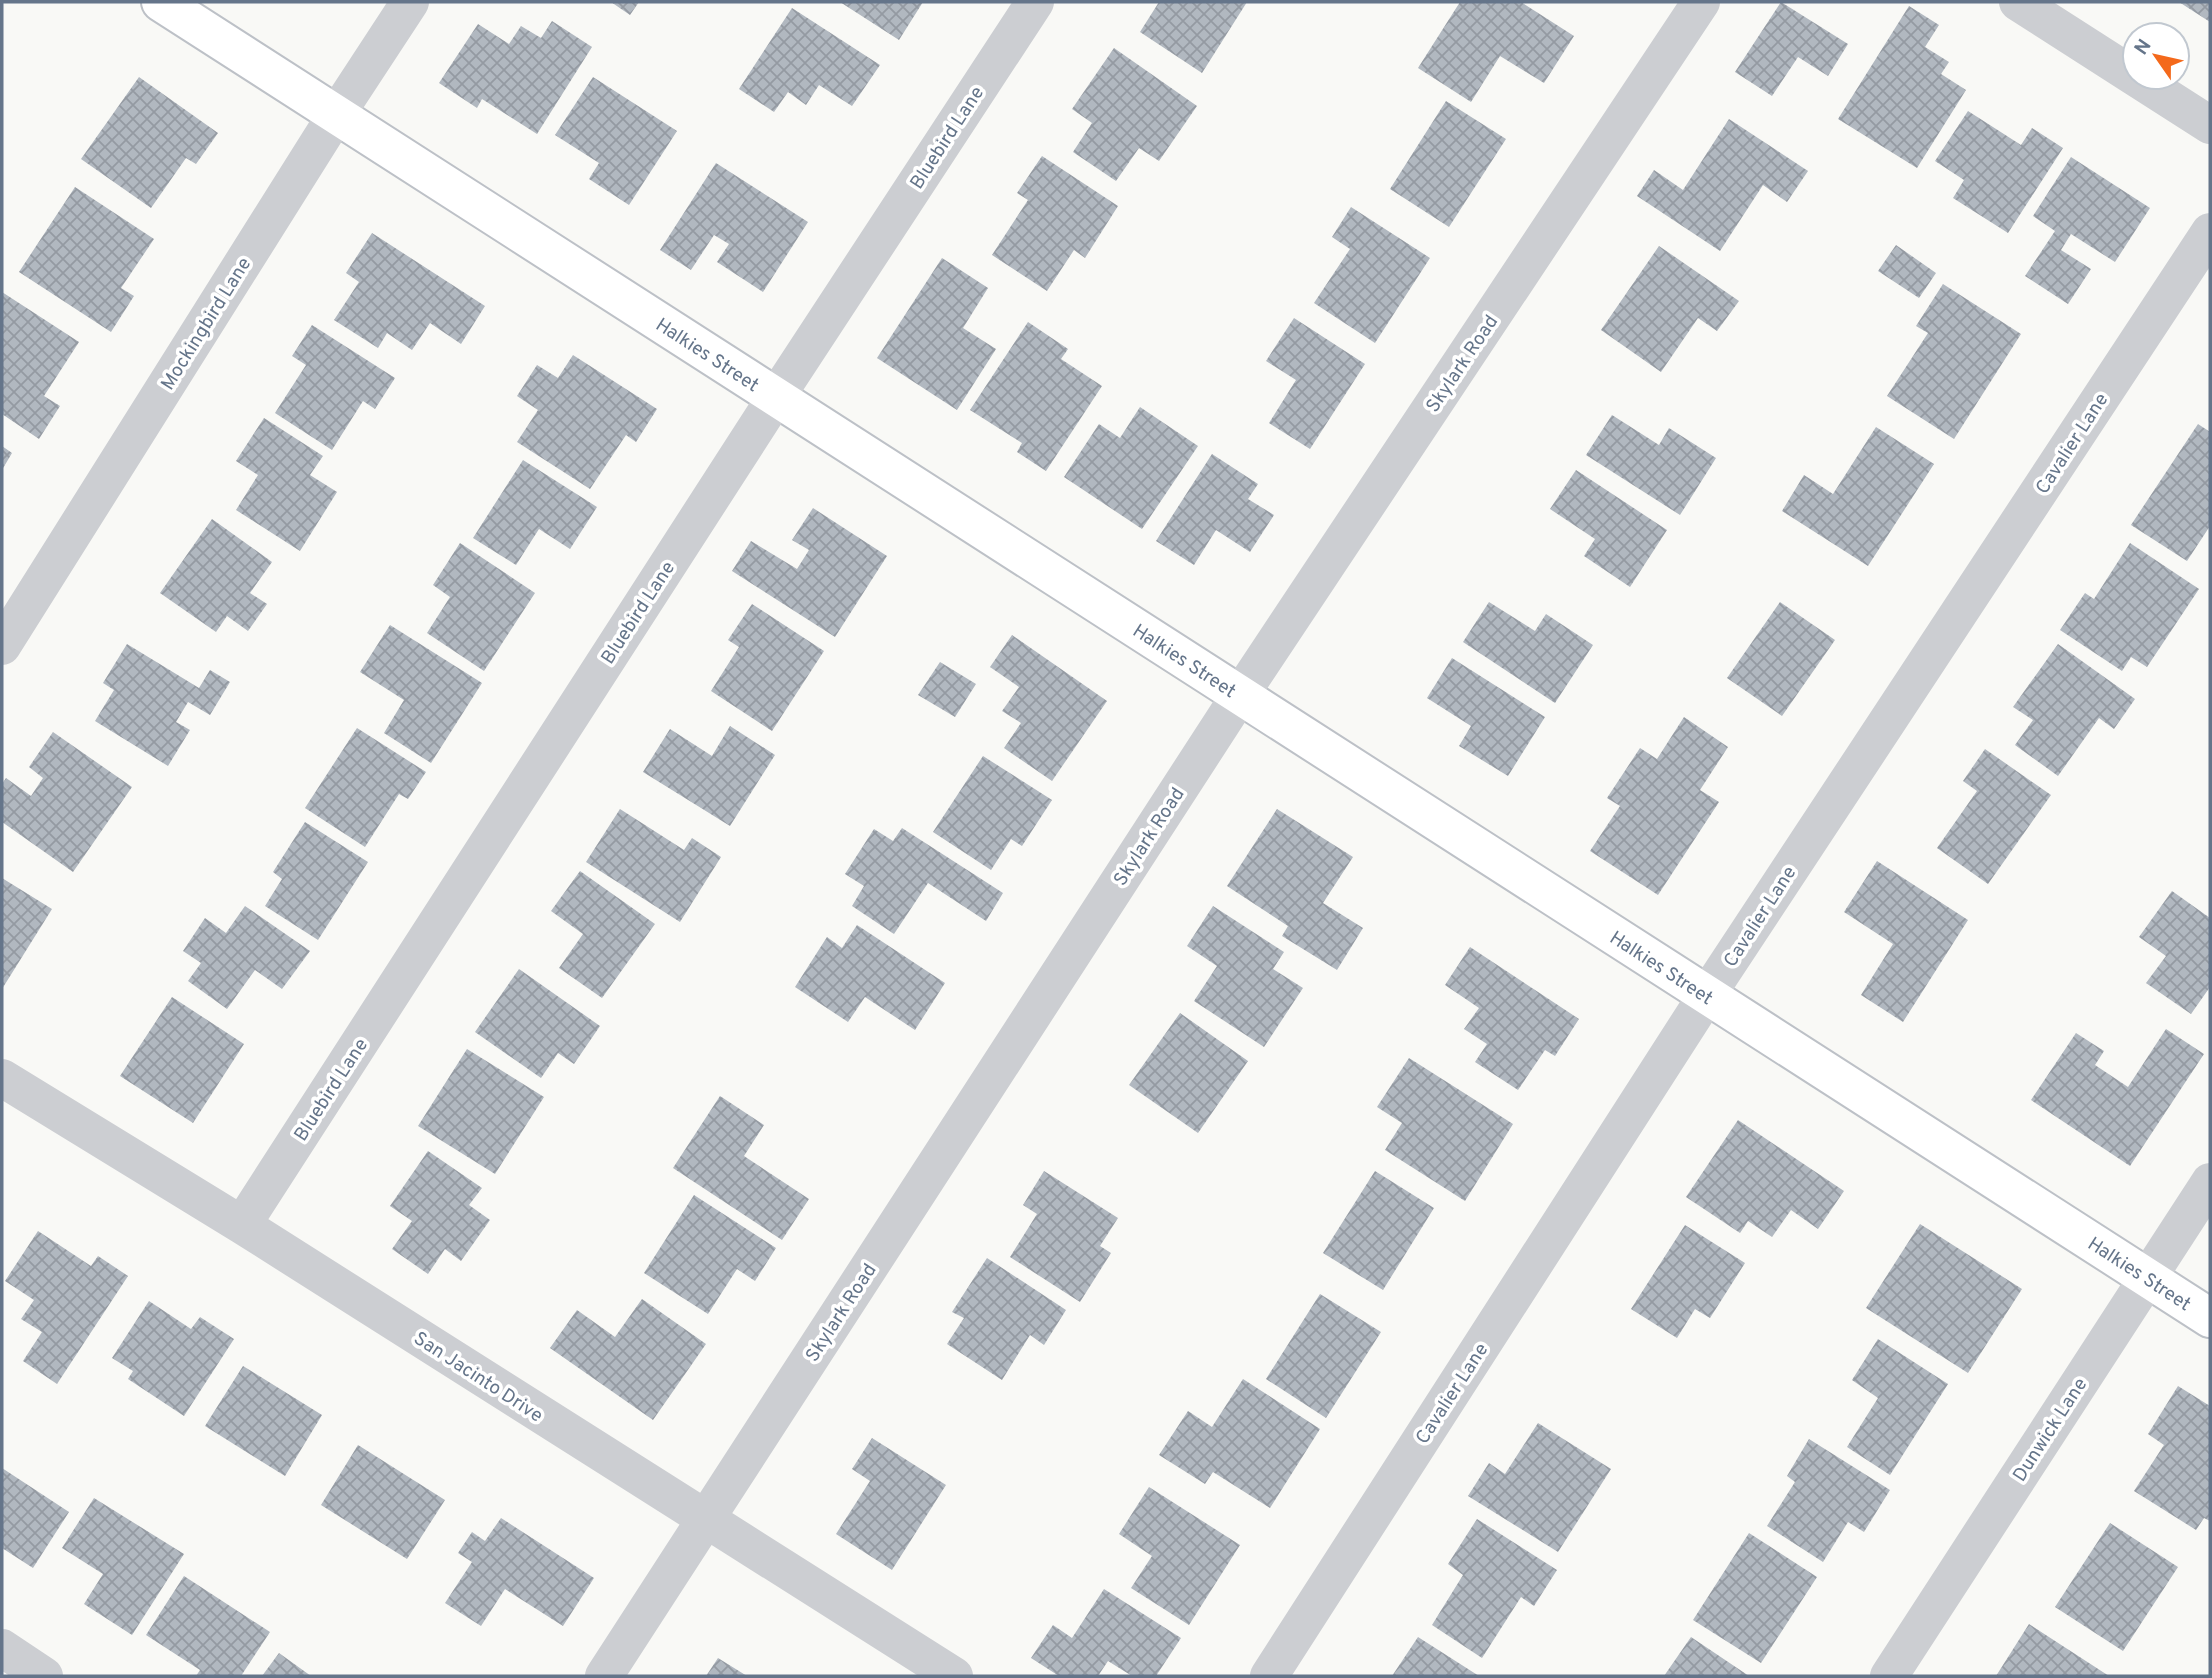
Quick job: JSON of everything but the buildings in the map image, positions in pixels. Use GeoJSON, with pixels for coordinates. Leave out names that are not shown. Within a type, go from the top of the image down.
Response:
{"type":"FeatureCollection","features":[{"type":"Feature","properties":{"kind":"street","name":"Halkies Street"},"geometry":{"type":"LineString","coordinates":[[161,2],[2210,1318]]}},
{"type":"Feature","properties":{"kind":"street","name":"Mockingbird Lane"},"geometry":{"type":"LineString","coordinates":[[2,646],[410,2]]}},
{"type":"Feature","properties":{"kind":"street","name":"Bluebird Lane"},"geometry":{"type":"LineString","coordinates":[[242,1225],[776,397],[1035,2]]}},
{"type":"Feature","properties":{"kind":"street","name":"Skylark Road"},"geometry":{"type":"LineString","coordinates":[[604,1676],[1240,695],[1702,2]]}},
{"type":"Feature","properties":{"kind":"street"},"geometry":{"type":"LineString","coordinates":[[2018,2],[2121,68]]}},
{"type":"Feature","properties":{"kind":"street"},"geometry":{"type":"LineString","coordinates":[[2157,91],[2210,125]]}},
{"type":"Feature","properties":{"kind":"street","name":"Cavalier Lane"},"geometry":{"type":"LineString","coordinates":[[1269,1676],[1707,995],[2210,232]]}},
{"type":"Feature","properties":{"kind":"street","name":"San Jacinto Drive"},"geometry":{"type":"LineString","coordinates":[[2,1078],[242,1225],[954,1676]]}},
{"type":"Feature","properties":{"kind":"street","name":"Dunwick Lane"},"geometry":{"type":"LineString","coordinates":[[1889,1676],[2210,1182]]}},
{"type":"Feature","properties":{"kind":"street"},"geometry":{"type":"LineString","coordinates":[[2,1648],[44,1676]]}}]}
